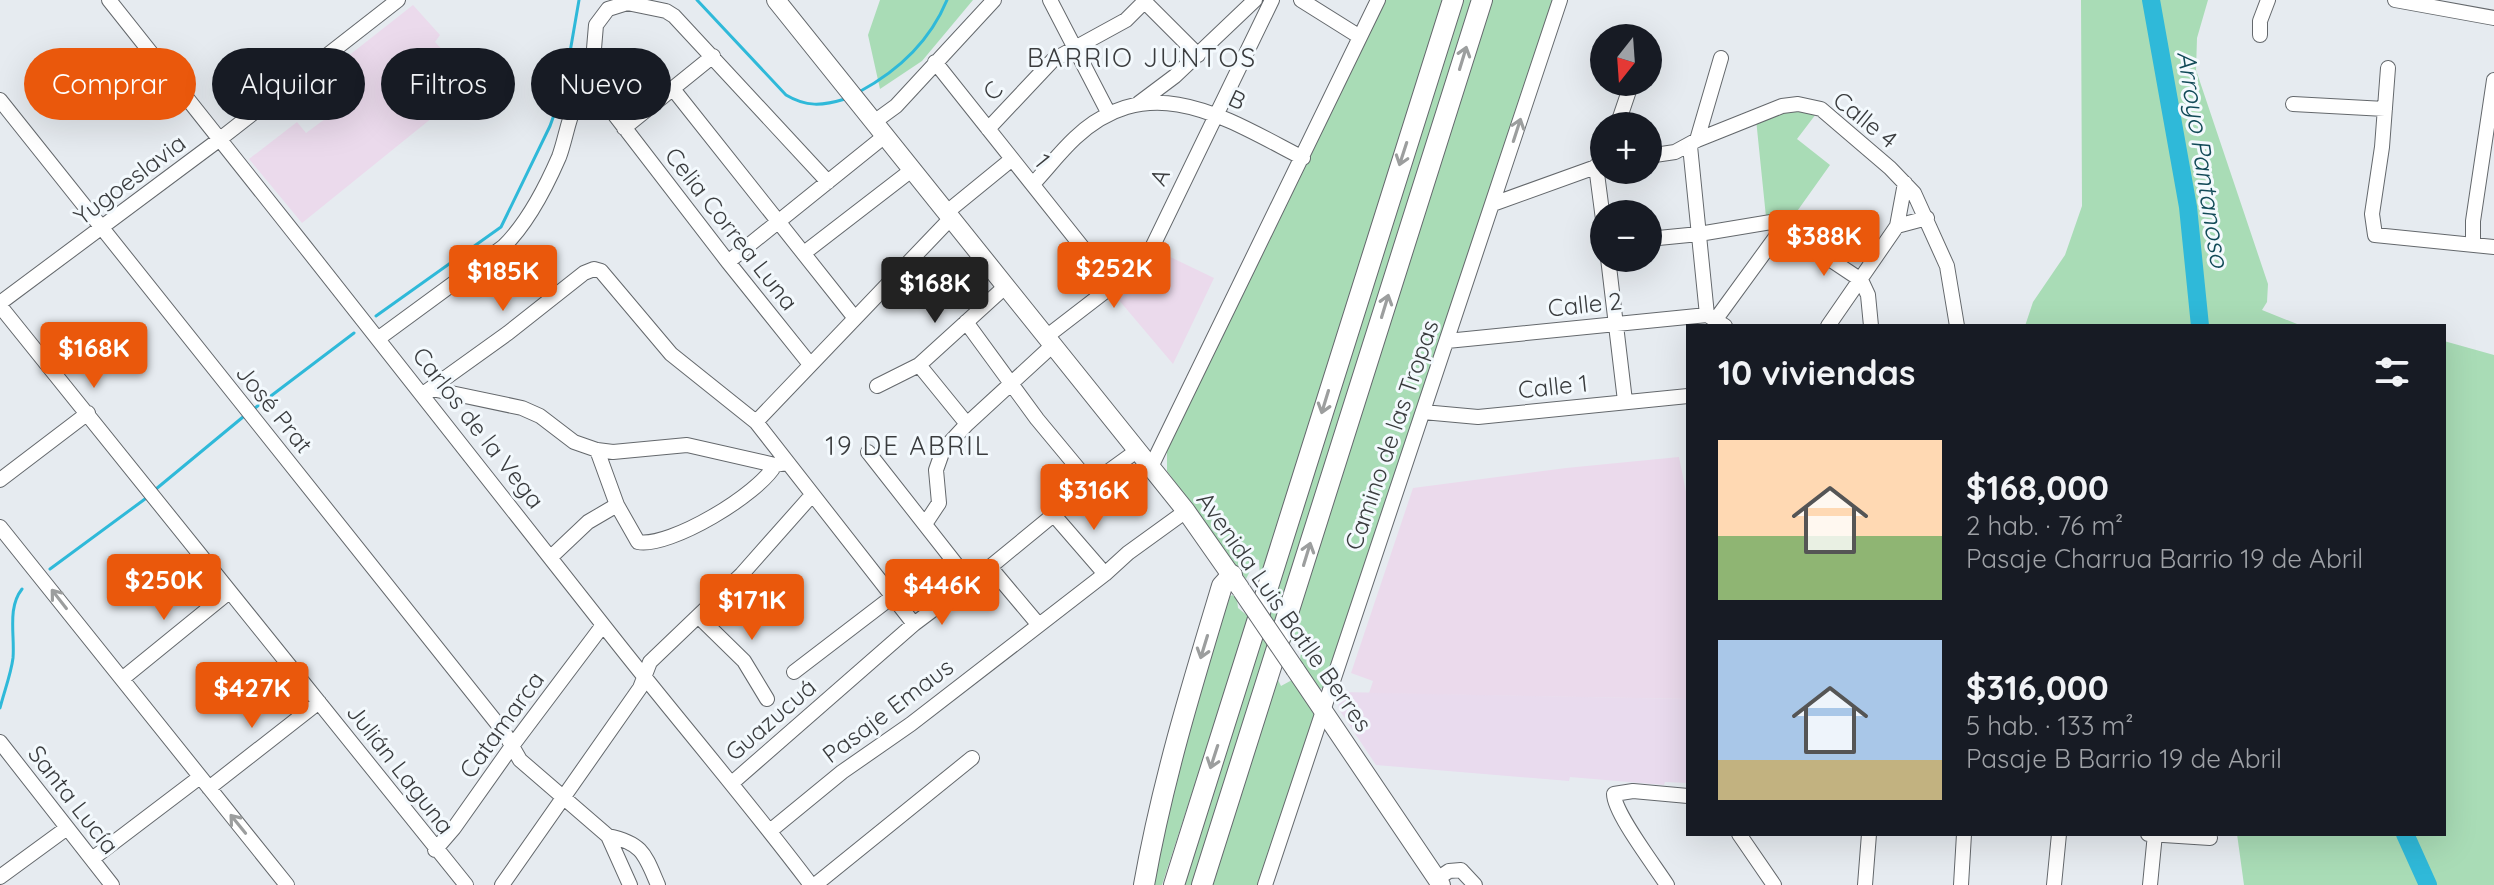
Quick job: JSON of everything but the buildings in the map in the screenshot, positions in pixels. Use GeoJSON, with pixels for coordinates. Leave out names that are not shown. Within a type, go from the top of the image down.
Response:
{"type":"FeatureCollection","features":[{"type":"Feature","properties":{"kind":"highway"},"geometry":{"type":"LineString","coordinates":[[1174,885],[1453,0]]}},
{"type":"Feature","properties":{"kind":"highway"},"geometry":{"type":"LineString","coordinates":[[1202,885],[1482,0]]}},
{"type":"Feature","properties":{"kind":"highway"},"geometry":{"type":"LineString","coordinates":[[1144,885],[1158,804],[1222,586],[1237,583]]}},
{"type":"Feature","properties":{"kind":"main road","name":"Avenida Luis Batlle Berres"},"geometry":{"type":"LineString","coordinates":[[776,0],[1186,511],[1439,882]]}},
{"type":"Feature","properties":{"kind":"street","name":"Carlos de la Vega"},"geometry":{"type":"LineString","coordinates":[[109,0],[379,338],[427,391],[603,625],[813,885]]}},
{"type":"Feature","properties":{"kind":"street","name":"Yugoeslavia"},"geometry":{"type":"LineString","coordinates":[[0,304],[220,139],[398,0]]}},
{"type":"Feature","properties":{"kind":"street"},"geometry":{"type":"LineString","coordinates":[[728,262],[828,182],[874,122],[896,106],[994,0]]}},
{"type":"Feature","properties":{"kind":"street"},"geometry":{"type":"LineString","coordinates":[[1050,0],[1109,114]]}},
{"type":"Feature","properties":{"kind":"street"},"geometry":{"type":"LineString","coordinates":[[1139,103],[1198,55],[1255,0]]}},
{"type":"Feature","properties":{"kind":"street","name":"A"},"geometry":{"type":"LineString","coordinates":[[925,524],[939,503],[936,470],[939,458],[954,436],[1011,384],[1050,341],[1146,260],[1272,0]]}},
{"type":"Feature","properties":{"kind":"street"},"geometry":{"type":"LineString","coordinates":[[1301,0],[1360,37]]}},
{"type":"Feature","properties":{"kind":"street"},"geometry":{"type":"LineString","coordinates":[[1151,467],[1378,0]]}},
{"type":"Feature","properties":{"kind":"street","name":"Camino de las Tropas"},"geometry":{"type":"LineString","coordinates":[[1265,885],[1560,0]]}},
{"type":"Feature","properties":{"kind":"street"},"geometry":{"type":"LineString","coordinates":[[2260,35],[2260,21],[2268,0]]}},
{"type":"Feature","properties":{"kind":"street"},"geometry":{"type":"LineString","coordinates":[[2395,0],[2470,7],[2494,18]]}},
{"type":"Feature","properties":{"kind":"street"},"geometry":{"type":"LineString","coordinates":[[1145,1],[1198,55]]}},
{"type":"Feature","properties":{"kind":"street","name":"C"},"geometry":{"type":"LineString","coordinates":[[988,129],[1053,60],[1126,20],[1145,1]]}},
{"type":"Feature","properties":{"kind":"street"},"geometry":{"type":"LineString","coordinates":[[594,48],[596,25],[603,13],[619,3],[666,11],[713,56],[828,182]]}},
{"type":"Feature","properties":{"kind":"street"},"geometry":{"type":"LineString","coordinates":[[624,128],[713,56]]}},
{"type":"Feature","properties":{"kind":"street"},"geometry":{"type":"LineString","coordinates":[[1716,320],[1699,234],[1694,143],[1721,58]]}},
{"type":"Feature","properties":{"kind":"street","name":"1"},"geometry":{"type":"LineString","coordinates":[[935,62],[1114,287]]}},
{"type":"Feature","properties":{"kind":"street"},"geometry":{"type":"LineString","coordinates":[[2388,68],[2372,214],[2373,230],[2381,238],[2494,247]]}},
{"type":"Feature","properties":{"kind":"street"},"geometry":{"type":"LineString","coordinates":[[2473,244],[2473,221],[2494,80]]}},
{"type":"Feature","properties":{"kind":"street"},"geometry":{"type":"LineString","coordinates":[[673,89],[854,317]]}},
{"type":"Feature","properties":{"kind":"street","name":"José Prat"},"geometry":{"type":"LineString","coordinates":[[0,100],[494,719],[520,760],[608,836]]}},
{"type":"Feature","properties":{"kind":"street","name":"B"},"geometry":{"type":"LineString","coordinates":[[1033,184],[1075,138],[1109,114],[1139,103],[1181,104],[1218,115],[1303,158]]}},
{"type":"Feature","properties":{"kind":"street"},"geometry":{"type":"LineString","coordinates":[[2293,104],[2385,109]]}},
{"type":"Feature","properties":{"kind":"street","name":"Calle 4"},"geometry":{"type":"LineString","coordinates":[[1662,154],[1675,152],[1782,106],[1821,109],[1905,183],[1927,218],[1947,266],[1957,324]]}},
{"type":"Feature","properties":{"kind":"street"},"geometry":{"type":"LineString","coordinates":[[379,338],[518,233],[557,160],[570,120]]}},
{"type":"Feature","properties":{"kind":"street","name":"Celia Correa Luna"},"geometry":{"type":"LineString","coordinates":[[618,120],[809,363]]}},
{"type":"Feature","properties":{"kind":"street"},"geometry":{"type":"LineString","coordinates":[[756,422],[950,214],[1012,159]]}},
{"type":"Feature","properties":{"kind":"street"},"geometry":{"type":"LineString","coordinates":[[804,253],[913,169]]}},
{"type":"Feature","properties":{"kind":"street"},"geometry":{"type":"LineString","coordinates":[[1493,204],[1590,169]]}},
{"type":"Feature","properties":{"kind":"street"},"geometry":{"type":"LineString","coordinates":[[1829,324],[1897,226],[1905,183]]}},
{"type":"Feature","properties":{"kind":"street"},"geometry":{"type":"LineString","coordinates":[[1897,226],[1927,218]]}},
{"type":"Feature","properties":{"kind":"street"},"geometry":{"type":"LineString","coordinates":[[1662,238],[1771,222],[1861,280],[1868,295],[1871,324]]}},
{"type":"Feature","properties":{"kind":"street"},"geometry":{"type":"LineString","coordinates":[[1716,320],[1783,227]]}},
{"type":"Feature","properties":{"kind":"street"},"geometry":{"type":"LineString","coordinates":[[427,391],[584,273],[594,269],[601,271],[671,354],[756,422],[780,464],[812,495],[914,624]]}},
{"type":"Feature","properties":{"kind":"street"},"geometry":{"type":"LineString","coordinates":[[1609,272],[1625,401]]}},
{"type":"Feature","properties":{"kind":"street"},"geometry":{"type":"LineString","coordinates":[[877,386],[919,365],[1006,286]]}},
{"type":"Feature","properties":{"kind":"street","name":"Julián Laguna"},"geometry":{"type":"LineString","coordinates":[[0,304],[466,885]]}},
{"type":"Feature","properties":{"kind":"street","name":"Calle 2"},"geometry":{"type":"LineString","coordinates":[[1447,341],[1615,324],[1716,320]]}},
{"type":"Feature","properties":{"kind":"street"},"geometry":{"type":"LineString","coordinates":[[966,322],[1091,484]]}},
{"type":"Feature","properties":{"kind":"street"},"geometry":{"type":"LineString","coordinates":[[919,365],[967,424]]}},
{"type":"Feature","properties":{"kind":"street"},"geometry":{"type":"LineString","coordinates":[[427,391],[522,408],[540,416],[574,442],[597,450],[613,452],[680,444],[780,464]]}},
{"type":"Feature","properties":{"kind":"street","name":"Calle 1"},"geometry":{"type":"LineString","coordinates":[[1423,412],[1478,417],[1686,396]]}},
{"type":"Feature","properties":{"kind":"street"},"geometry":{"type":"LineString","coordinates":[[0,480],[88,413]]}},
{"type":"Feature","properties":{"kind":"street"},"geometry":{"type":"LineString","coordinates":[[597,450],[617,505],[638,542],[650,544],[711,517],[753,490],[780,464]]}},
{"type":"Feature","properties":{"kind":"street","name":"Guazucuá"},"geometry":{"type":"LineString","coordinates":[[732,783],[914,624],[1138,450]]}},
{"type":"Feature","properties":{"kind":"street"},"geometry":{"type":"LineString","coordinates":[[868,452],[970,582]]}},
{"type":"Feature","properties":{"kind":"street"},"geometry":{"type":"LineString","coordinates":[[502,885],[640,688],[650,662],[742,574],[812,495]]}},
{"type":"Feature","properties":{"kind":"street"},"geometry":{"type":"LineString","coordinates":[[551,557],[588,522],[617,505]]}},
{"type":"Feature","properties":{"kind":"street","name":"Pasaje Emaus"},"geometry":{"type":"LineString","coordinates":[[770,831],[842,772],[911,724],[1186,511]]}},
{"type":"Feature","properties":{"kind":"street"},"geometry":{"type":"LineString","coordinates":[[1053,514],[1105,574]]}},
{"type":"Feature","properties":{"kind":"street"},"geometry":{"type":"LineString","coordinates":[[0,527],[287,885]]}},
{"type":"Feature","properties":{"kind":"street"},"geometry":{"type":"LineString","coordinates":[[990,567],[1038,624]]}},
{"type":"Feature","properties":{"kind":"street"},"geometry":{"type":"LineString","coordinates":[[122,679],[229,592]]}},
{"type":"Feature","properties":{"kind":"street"},"geometry":{"type":"LineString","coordinates":[[794,672],[892,597]]}},
{"type":"Feature","properties":{"kind":"street"},"geometry":{"type":"LineString","coordinates":[[699,617],[741,657],[767,699]]}},
{"type":"Feature","properties":{"kind":"street","name":"Catamarca"},"geometry":{"type":"LineString","coordinates":[[435,850],[603,625]]}},
{"type":"Feature","properties":{"kind":"street"},"geometry":{"type":"LineString","coordinates":[[92,859],[319,702]]}},
{"type":"Feature","properties":{"kind":"street","name":"Santa Lucía"},"geometry":{"type":"LineString","coordinates":[[0,742],[112,885]]}},
{"type":"Feature","properties":{"kind":"street"},"geometry":{"type":"LineString","coordinates":[[813,885],[972,758]]}},
{"type":"Feature","properties":{"kind":"street"},"geometry":{"type":"LineString","coordinates":[[1667,885],[1624,818],[1614,794],[1633,791],[1686,796]]}},
{"type":"Feature","properties":{"kind":"street"},"geometry":{"type":"LineString","coordinates":[[0,877],[67,828]]}},
{"type":"Feature","properties":{"kind":"street"},"geometry":{"type":"LineString","coordinates":[[608,836],[630,885]]}},
{"type":"Feature","properties":{"kind":"street"},"geometry":{"type":"LineString","coordinates":[[608,836],[632,841],[644,852],[658,885]]}},
{"type":"Feature","properties":{"kind":"street"},"geometry":{"type":"LineString","coordinates":[[1740,836],[1774,885]]}},
{"type":"Feature","properties":{"kind":"street"},"geometry":{"type":"LineString","coordinates":[[1865,885],[1869,836]]}},
{"type":"Feature","properties":{"kind":"street"},"geometry":{"type":"LineString","coordinates":[[1961,885],[1964,836]]}},
{"type":"Feature","properties":{"kind":"street"},"geometry":{"type":"LineString","coordinates":[[2054,885],[2059,836]]}},
{"type":"Feature","properties":{"kind":"street"},"geometry":{"type":"LineString","coordinates":[[2150,885],[2155,836]]}},
{"type":"Feature","properties":{"kind":"street"},"geometry":{"type":"LineString","coordinates":[[2182,836],[2210,838]]}},
{"type":"Feature","properties":{"kind":"street"},"geometry":{"type":"LineString","coordinates":[[1439,882],[1449,871],[1461,870],[1475,885]]}},
{"type":"Feature","properties":{"kind":"shaded area"},"geometry":{"type":"Polygon","coordinates":[[[413,5],[440,35],[435,42],[441,48],[381,48],[381,120],[429,120],[302,223],[249,159],[297,122],[306,133],[324,120],[365,120],[365,48],[358,48],[413,5]]]}},
{"type":"Feature","properties":{"kind":"shaded area"},"geometry":{"type":"Polygon","coordinates":[[[1162,253],[1214,278],[1173,364],[1118,299],[1155,267],[1162,253]]]}},
{"type":"Feature","properties":{"kind":"shaded area"},"geometry":{"type":"Polygon","coordinates":[[[1679,457],[1686,492],[1686,699],[1369,693],[1373,681],[1351,673],[1413,488],[1679,457]]]}},
{"type":"Feature","properties":{"kind":"shaded area"},"geometry":{"type":"Polygon","coordinates":[[[1342,692],[1686,699],[1686,783],[1665,782],[1664,785],[1570,777],[1569,781],[1376,765],[1338,708],[1342,692]]]}},
{"type":"Feature","properties":{"kind":"green space"},"geometry":{"type":"Polygon","coordinates":[[[880,0],[973,0],[922,61],[880,89],[868,35],[880,0]]]}},
{"type":"Feature","properties":{"kind":"green space"},"geometry":{"type":"Polygon","coordinates":[[[1386,0],[1443,0],[1260,578],[1259,560],[1256,559],[1246,579],[1167,471],[1167,450],[1386,0]]]}},
{"type":"Feature","properties":{"kind":"green space"},"geometry":{"type":"Polygon","coordinates":[[[1461,0],[1477,0],[1197,885],[1180,885],[1461,0]]]}},
{"type":"Feature","properties":{"kind":"green space"},"geometry":{"type":"Polygon","coordinates":[[[1490,0],[1557,0],[1324,687],[1318,690],[1300,660],[1301,637],[1297,636],[1289,643],[1490,0]]]}},
{"type":"Feature","properties":{"kind":"green space"},"geometry":{"type":"Polygon","coordinates":[[[2081,0],[2208,0],[2197,38],[2196,70],[2268,284],[2267,302],[2262,310],[2297,324],[2026,324],[2033,302],[2065,255],[2082,206],[2081,0]]]}},
{"type":"Feature","properties":{"kind":"green space"},"geometry":{"type":"Polygon","coordinates":[[[1802,109],[1816,114],[1797,139],[1830,165],[1788,224],[1766,217],[1756,119],[1802,109]]]}},
{"type":"Feature","properties":{"kind":"green space"},"geometry":{"type":"Polygon","coordinates":[[[2446,342],[2494,355],[2494,885],[2244,885],[2237,836],[2446,836],[2446,342]]]}},
{"type":"Feature","properties":{"kind":"green space"},"geometry":{"type":"Polygon","coordinates":[[[1233,595],[1238,608],[1249,617],[1162,885],[1150,885],[1178,754],[1230,596],[1233,595]]]}},
{"type":"Feature","properties":{"kind":"green space"},"geometry":{"type":"Polygon","coordinates":[[[1277,678],[1281,686],[1292,680],[1315,715],[1259,885],[1212,885],[1277,678]]]}},
{"type":"Feature","properties":{"kind":"waterway"},"geometry":{"type":"LineString","coordinates":[[376,316],[501,227],[550,126],[564,87],[579,0]]}},
{"type":"Feature","properties":{"kind":"waterway"},"geometry":{"type":"LineString","coordinates":[[697,0],[786,95],[814,104],[845,99]]}},
{"type":"Feature","properties":{"kind":"waterway"},"geometry":{"type":"LineString","coordinates":[[859,92],[887,75],[911,54],[932,29],[947,0]]}},
{"type":"Feature","properties":{"kind":"waterway","name":"Arroyo Pantanoso"},"geometry":{"type":"LineString","coordinates":[[2151,0],[2188,207],[2200,324]]}},
{"type":"Feature","properties":{"kind":"waterway"},"geometry":{"type":"LineString","coordinates":[[255,408],[354,333]]}},
{"type":"Feature","properties":{"kind":"waterway"},"geometry":{"type":"LineString","coordinates":[[156,489],[243,417]]}},
{"type":"Feature","properties":{"kind":"waterway"},"geometry":{"type":"LineString","coordinates":[[50,569],[145,499]]}},
{"type":"Feature","properties":{"kind":"waterway"},"geometry":{"type":"LineString","coordinates":[[0,708],[13,658],[15,605],[22,589]]}},
{"type":"Feature","properties":{"kind":"waterway","name":"Arroyo Pantanoso"},"geometry":{"type":"LineString","coordinates":[[2406,836],[2428,885]]}},
{"type":"Feature","properties":{"kind":"district","name":"BARRIO JUNTOS"},"geometry":{"type":"Point","coordinates":[1142,58]}},
{"type":"Feature","properties":{"kind":"district","name":"19 DE ABRIL"},"geometry":{"type":"Point","coordinates":[908,446]}}]}
